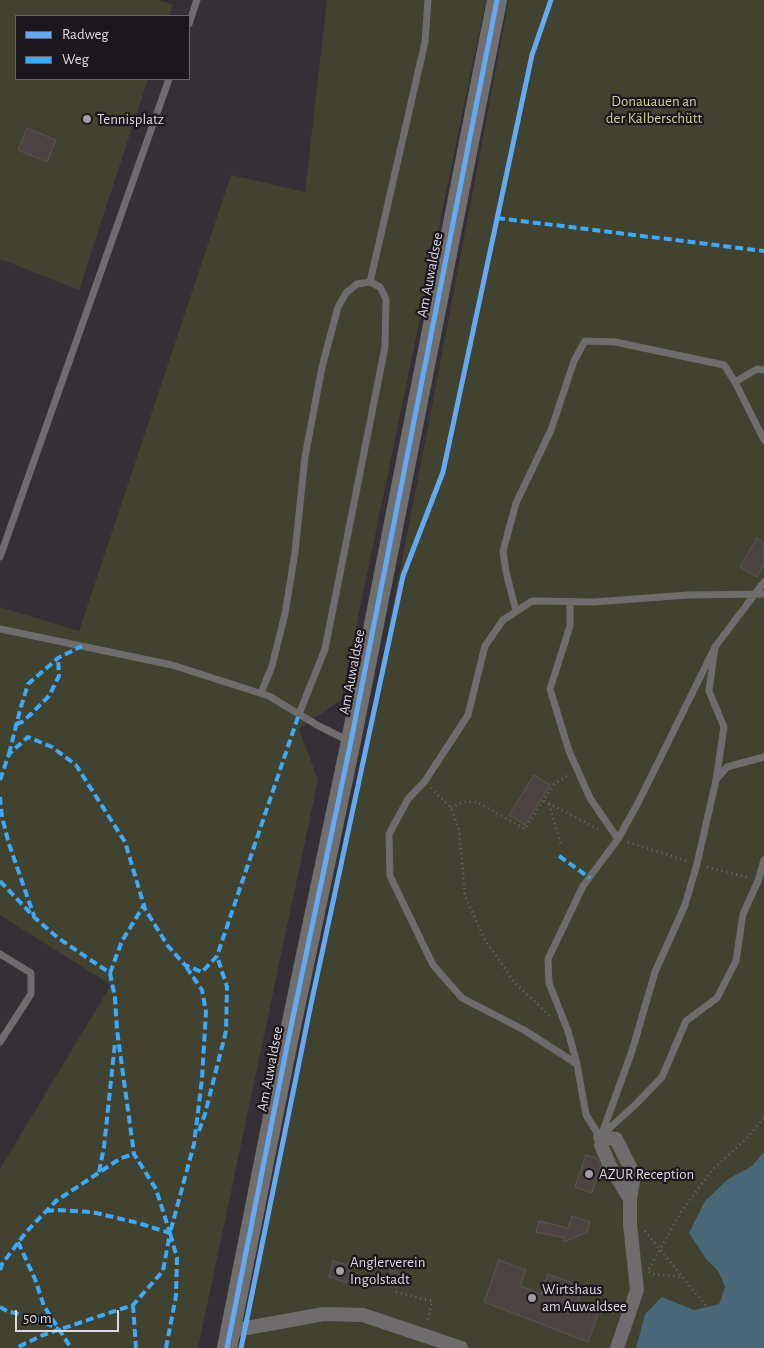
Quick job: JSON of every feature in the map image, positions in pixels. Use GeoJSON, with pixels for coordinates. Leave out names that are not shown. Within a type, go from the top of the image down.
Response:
{"type":"FeatureCollection","features":[{"type":"Feature","properties":{"kind":"street","name":"Am Auwaldsee"},"geometry":{"type":"LineString","coordinates":[[461,1348],[362,1315],[324,1314],[228,1340],[351,741],[497,0]]}},
{"type":"Feature","properties":{"kind":"street"},"geometry":{"type":"LineString","coordinates":[[600,1141],[616,1139],[634,1175],[630,1199],[630,1224],[637,1290],[617,1348]]}},
{"type":"Feature","properties":{"kind":"lane"},"geometry":{"type":"LineString","coordinates":[[190,21],[197,0]]}},
{"type":"Feature","properties":{"kind":"lane"},"geometry":{"type":"LineString","coordinates":[[370,282],[425,42],[428,0]]}},
{"type":"Feature","properties":{"kind":"lane"},"geometry":{"type":"LineString","coordinates":[[0,557],[169,80]]}},
{"type":"Feature","properties":{"kind":"lane"},"geometry":{"type":"LineString","coordinates":[[261,693],[272,666],[285,614],[295,552],[306,457],[322,367],[338,307],[346,293],[357,284],[370,282],[380,287],[386,299],[385,347],[325,649],[299,714]]}},
{"type":"Feature","properties":{"kind":"lane"},"geometry":{"type":"LineString","coordinates":[[516,612],[506,572],[504,551],[508,532],[516,503],[551,430],[574,361],[585,341],[615,342],[724,365],[735,382],[764,440]]}},
{"type":"Feature","properties":{"kind":"lane"},"geometry":{"type":"LineString","coordinates":[[735,382],[757,369],[764,370]]}},
{"type":"Feature","properties":{"kind":"lane"},"geometry":{"type":"LineString","coordinates":[[600,1141],[586,1116],[577,1064],[568,1031],[550,984],[548,959],[583,886],[618,839],[639,801],[715,647],[760,594],[764,582]]}},
{"type":"Feature","properties":{"kind":"lane"},"geometry":{"type":"LineString","coordinates":[[577,1064],[524,1030],[462,998],[432,965],[390,876],[389,834],[408,799],[425,781],[468,715],[486,646],[503,620],[532,601],[594,602],[688,595],[760,594]]}},
{"type":"Feature","properties":{"kind":"lane"},"geometry":{"type":"LineString","coordinates":[[570,602],[570,626],[550,689],[569,751],[590,798],[618,839]]}},
{"type":"Feature","properties":{"kind":"lane"},"geometry":{"type":"LineString","coordinates":[[0,629],[172,666],[261,693],[317,725],[351,741]]}},
{"type":"Feature","properties":{"kind":"lane"},"geometry":{"type":"LineString","coordinates":[[600,1141],[632,1051],[655,972],[685,905],[697,864],[716,780],[724,727],[709,690],[715,647]]}},
{"type":"Feature","properties":{"kind":"lane"},"geometry":{"type":"LineString","coordinates":[[716,780],[727,767],[764,757]]}},
{"type":"Feature","properties":{"kind":"lane"},"geometry":{"type":"LineString","coordinates":[[600,1141],[662,1077],[686,1021],[717,998],[736,961],[743,914],[758,880],[764,860]]}},
{"type":"Feature","properties":{"kind":"lane"},"geometry":{"type":"LineString","coordinates":[[0,954],[31,973],[31,994],[0,1042]]}},
{"type":"Feature","properties":{"kind":"path"},"geometry":{"type":"LineString","coordinates":[[451,808],[464,802],[477,802],[525,829],[554,784],[564,776],[578,771]]}},
{"type":"Feature","properties":{"kind":"path"},"geometry":{"type":"LineString","coordinates":[[425,781],[451,808],[458,830],[465,896],[485,940],[515,983],[568,1031]]}},
{"type":"Feature","properties":{"kind":"path"},"geometry":{"type":"LineString","coordinates":[[544,801],[618,839],[697,864],[758,880]]}},
{"type":"Feature","properties":{"kind":"path"},"geometry":{"type":"LineString","coordinates":[[549,804],[561,845]]}},
{"type":"Feature","properties":{"kind":"path"},"geometry":{"type":"LineString","coordinates":[[637,1290],[681,1212],[712,1170],[743,1142],[764,1118]]}},
{"type":"Feature","properties":{"kind":"path"},"geometry":{"type":"LineString","coordinates":[[630,1224],[638,1223],[715,1316]]}},
{"type":"Feature","properties":{"kind":"path"},"geometry":{"type":"LineString","coordinates":[[633,1255],[652,1274],[681,1277]]}},
{"type":"Feature","properties":{"kind":"path"},"geometry":{"type":"LineString","coordinates":[[396,1292],[432,1301],[424,1335]]}},
{"type":"Feature","properties":{"kind":"green space"},"geometry":{"type":"Polygon","coordinates":[[[0,0],[159,0],[173,5],[169,15],[15,15],[15,80],[148,80],[79,290],[0,259],[0,0]]]}},
{"type":"Feature","properties":{"kind":"green space"},"geometry":{"type":"Polygon","coordinates":[[[327,0],[486,0],[341,700],[299,729],[318,780],[198,1348],[0,1348],[0,1169],[111,985],[0,915],[0,607],[79,631],[231,175],[305,192],[327,0]]]}},
{"type":"Feature","properties":{"kind":"green space","name":"Donauauen an der Kälberschütt"},"geometry":{"type":"Polygon","coordinates":[[[509,0],[764,0],[764,1152],[752,1166],[728,1179],[707,1260],[718,1271],[725,1288],[719,1305],[694,1310],[662,1297],[645,1314],[636,1348],[242,1348],[327,941],[428,427],[509,0]]]}},
{"type":"Feature","properties":{"kind":"water"},"geometry":{"type":"Polygon","coordinates":[[[764,1152],[764,1348],[636,1348],[645,1314],[662,1297],[694,1310],[719,1304],[725,1287],[718,1271],[707,1260],[689,1233],[705,1201],[728,1179],[752,1166],[764,1152]]]}},
{"type":"Feature","properties":{"kind":"building"},"geometry":{"type":"Polygon","coordinates":[[[27,128],[56,140],[47,162],[18,150],[27,128]]]}},
{"type":"Feature","properties":{"kind":"building"},"geometry":{"type":"Polygon","coordinates":[[[757,538],[764,543],[764,564],[757,577],[740,567],[757,538]]]}},
{"type":"Feature","properties":{"kind":"building"},"geometry":{"type":"Polygon","coordinates":[[[534,775],[550,785],[525,825],[509,815],[534,775]]]}},
{"type":"Feature","properties":{"kind":"building","name":"AZUR Reception"},"geometry":{"type":"Polygon","coordinates":[[[586,1155],[597,1158],[601,1166],[592,1193],[575,1187],[586,1155]]]}},
{"type":"Feature","properties":{"kind":"building"},"geometry":{"type":"Polygon","coordinates":[[[572,1216],[590,1222],[587,1232],[564,1242],[565,1238],[536,1232],[539,1221],[568,1228],[572,1216]]]}},
{"type":"Feature","properties":{"kind":"building","name":"Wirtshaus am Auwaldsee"},"geometry":{"type":"Polygon","coordinates":[[[499,1260],[526,1270],[520,1286],[541,1294],[548,1274],[583,1287],[578,1301],[600,1309],[588,1342],[484,1302],[499,1260]]]}},
{"type":"Feature","properties":{"kind":"building","name":"Anglerverein Ingolstadt"},"geometry":{"type":"Polygon","coordinates":[[[333,1261],[351,1266],[347,1283],[329,1277],[333,1261]]]}},
{"type":"Feature","properties":{"kind":"building"},"geometry":{"type":"Polygon","coordinates":[[[391,1270],[402,1274],[397,1288],[386,1284],[391,1270]]]}},
{"type":"Feature","properties":{"kind":"marked path"},"geometry":{"type":"LineString","coordinates":[[497,218],[764,251]]}},
{"type":"Feature","properties":{"kind":"marked path"},"geometry":{"type":"LineString","coordinates":[[9,754],[28,684],[58,658],[82,646]]}},
{"type":"Feature","properties":{"kind":"marked path"},"geometry":{"type":"LineString","coordinates":[[16,724],[22,722],[49,696],[59,676],[58,658]]}},
{"type":"Feature","properties":{"kind":"marked path"},"geometry":{"type":"LineString","coordinates":[[0,780],[9,754],[28,737],[52,747],[76,765],[125,842],[145,909],[168,946],[185,965],[202,972],[217,956],[299,714]]}},
{"type":"Feature","properties":{"kind":"marked path"},"geometry":{"type":"LineString","coordinates":[[0,797],[2,817],[9,844],[34,916]]}},
{"type":"Feature","properties":{"kind":"marked path"},"geometry":{"type":"LineString","coordinates":[[559,856],[590,878]]}},
{"type":"Feature","properties":{"kind":"marked path"},"geometry":{"type":"LineString","coordinates":[[0,881],[35,918],[58,938],[110,973],[115,998],[117,1030],[134,1154],[156,1189],[170,1233],[163,1271],[133,1305],[43,1335],[16,1348]]}},
{"type":"Feature","properties":{"kind":"marked path"},"geometry":{"type":"LineString","coordinates":[[110,973],[122,941],[144,905]]}},
{"type":"Feature","properties":{"kind":"marked path"},"geometry":{"type":"LineString","coordinates":[[199,1131],[226,1031],[227,987],[217,956]]}},
{"type":"Feature","properties":{"kind":"marked path"},"geometry":{"type":"LineString","coordinates":[[166,1348],[176,1296],[177,1258],[170,1233],[194,1144],[202,1079],[206,1012],[202,990],[185,965]]}},
{"type":"Feature","properties":{"kind":"marked path"},"geometry":{"type":"LineString","coordinates":[[99,1172],[104,1147],[115,1043]]}},
{"type":"Feature","properties":{"kind":"marked path"},"geometry":{"type":"LineString","coordinates":[[0,1270],[2,1264],[27,1231],[56,1201],[121,1158],[134,1154]]}},
{"type":"Feature","properties":{"kind":"marked path"},"geometry":{"type":"LineString","coordinates":[[46,1211],[92,1212],[170,1233]]}},
{"type":"Feature","properties":{"kind":"marked path"},"geometry":{"type":"LineString","coordinates":[[18,1242],[35,1279],[44,1306],[71,1348]]}},
{"type":"Feature","properties":{"kind":"marked path"},"geometry":{"type":"LineString","coordinates":[[133,1305],[136,1348]]}},
{"type":"Feature","properties":{"kind":"marked path"},"geometry":{"type":"LineString","coordinates":[[0,1307],[7,1311],[38,1319],[58,1329]]}},
{"type":"Feature","properties":{"kind":"cycle path"},"geometry":{"type":"LineString","coordinates":[[227,1348],[289,1036],[351,741],[497,0]]}},
{"type":"Feature","properties":{"kind":"cycle path"},"geometry":{"type":"LineString","coordinates":[[241,1348],[310,1009],[403,576],[443,472],[532,55],[551,0]]}},
{"type":"Feature","properties":{"kind":"place","name":"Tennisplatz"},"geometry":{"type":"Point","coordinates":[87,119]}},
{"type":"Feature","properties":{"kind":"place","name":"AZUR Reception"},"geometry":{"type":"Point","coordinates":[589,1174]}},
{"type":"Feature","properties":{"kind":"place","name":"Anglerverein Ingolstadt"},"geometry":{"type":"Point","coordinates":[340,1271]}},
{"type":"Feature","properties":{"kind":"place","name":"Wirtshaus am Auwaldsee"},"geometry":{"type":"Point","coordinates":[532,1298]}}]}
